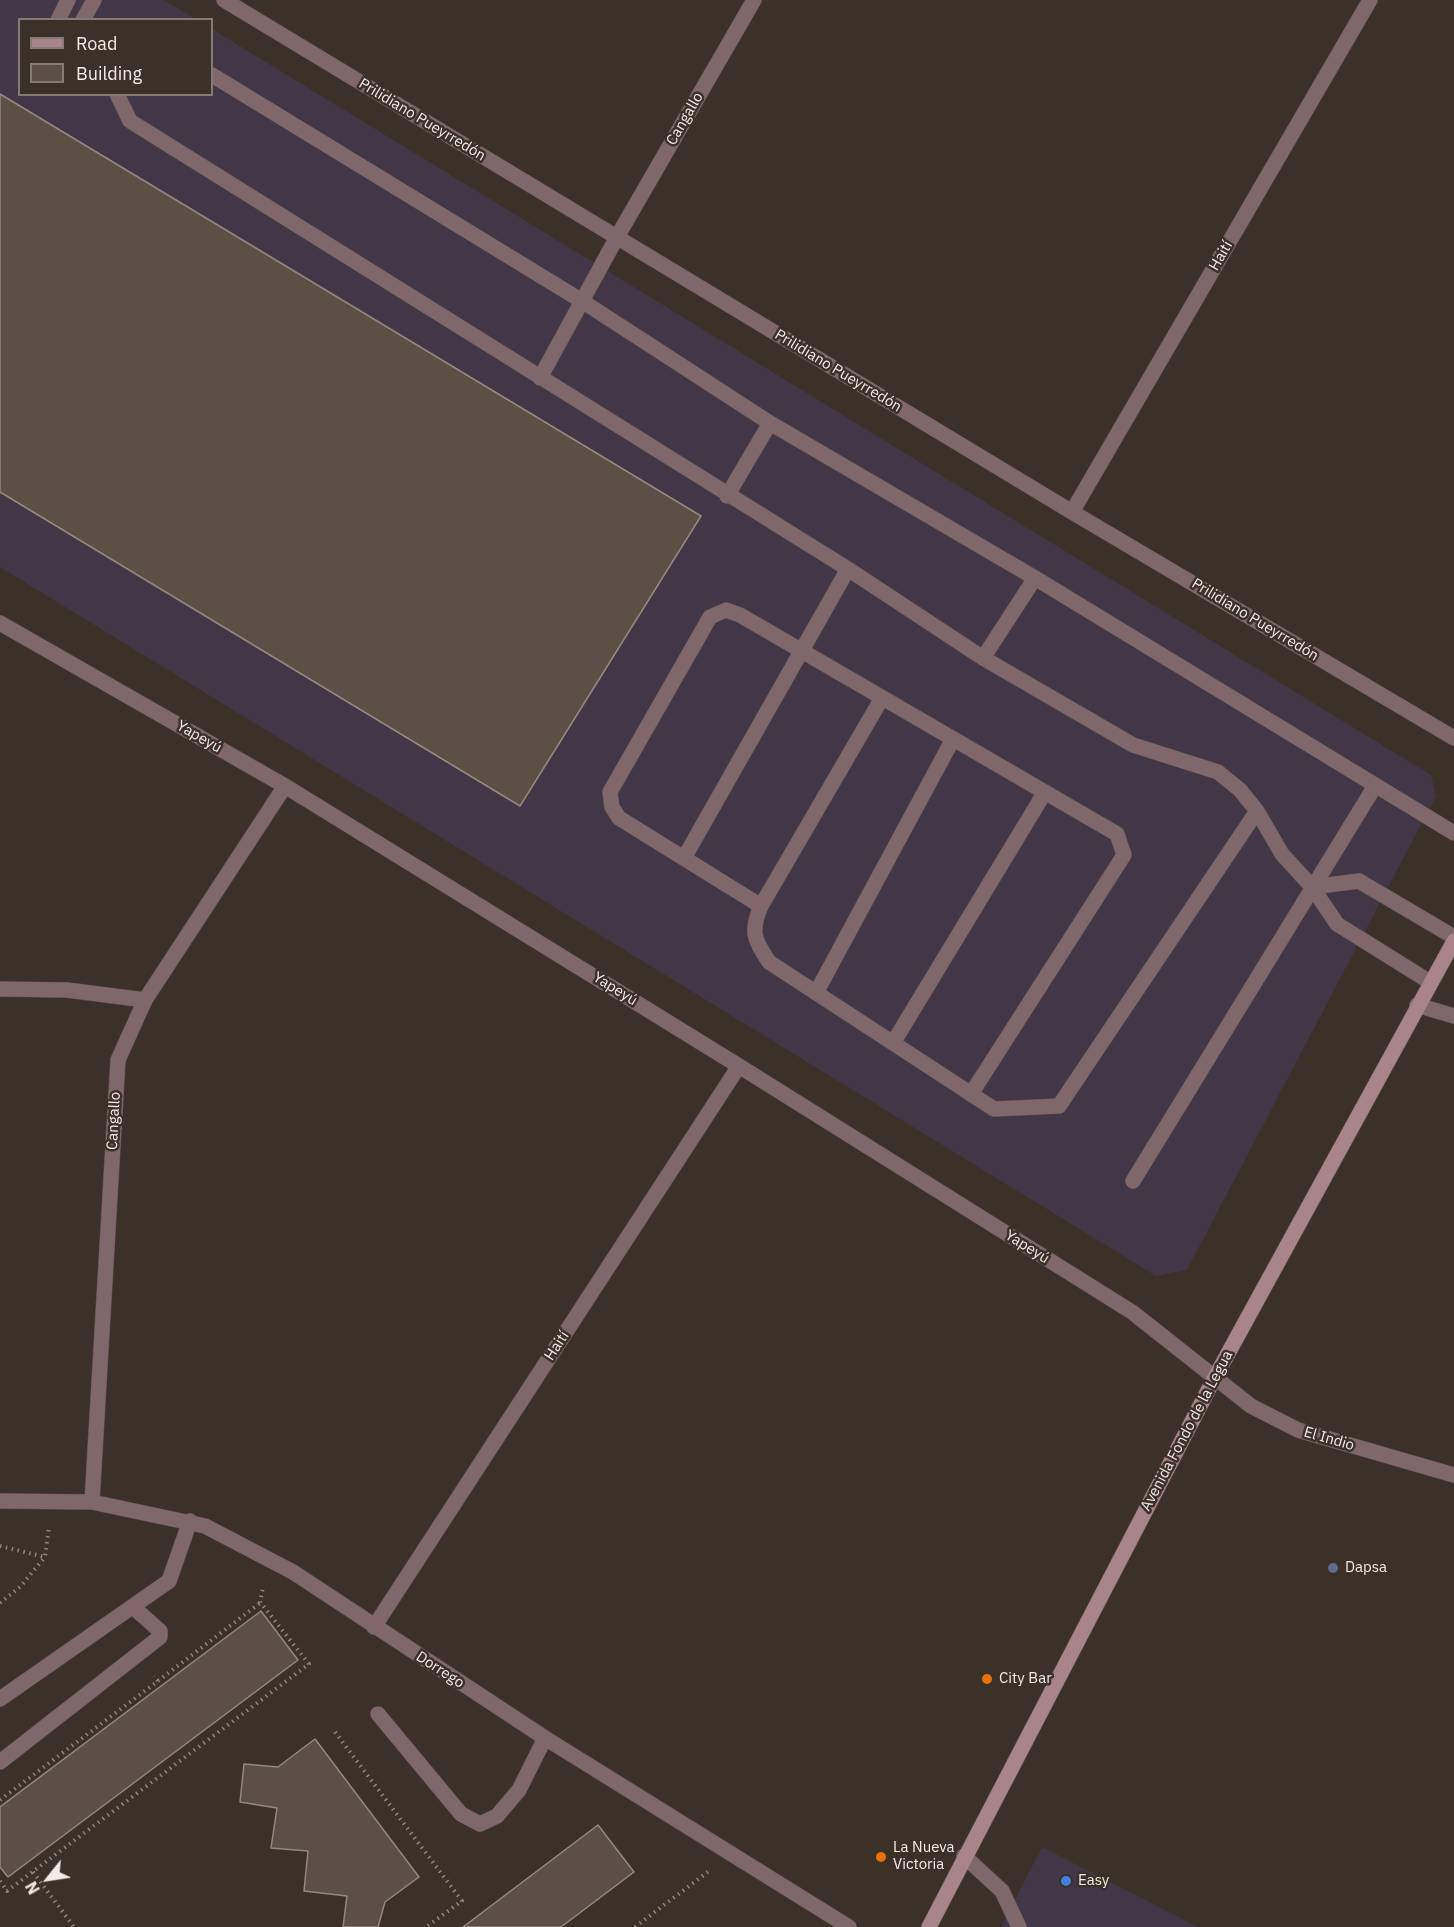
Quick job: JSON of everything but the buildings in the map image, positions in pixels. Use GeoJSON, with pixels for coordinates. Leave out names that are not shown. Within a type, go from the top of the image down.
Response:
{"type":"FeatureCollection","features":[{"type":"Feature","properties":{"kind":"main road","name":"Avenida Fondo de la Legua"},"geometry":{"type":"LineString","coordinates":[[929,1927],[1214,1379],[1454,939]]}},
{"type":"Feature","properties":{"kind":"street"},"geometry":{"type":"LineString","coordinates":[[59,18],[68,0]]}},
{"type":"Feature","properties":{"kind":"street"},"geometry":{"type":"LineString","coordinates":[[84,18],[94,0]]}},
{"type":"Feature","properties":{"kind":"street","name":"Prilidiano Pueyrredón"},"geometry":{"type":"LineString","coordinates":[[224,0],[1072,512],[1454,738]]}},
{"type":"Feature","properties":{"kind":"street","name":"Cangallo"},"geometry":{"type":"LineString","coordinates":[[540,378],[617,237],[754,0]]}},
{"type":"Feature","properties":{"kind":"street","name":"Haití"},"geometry":{"type":"LineString","coordinates":[[1072,512],[1370,0]]}},
{"type":"Feature","properties":{"kind":"street"},"geometry":{"type":"LineString","coordinates":[[213,76],[582,302],[770,423],[1035,578],[1454,833]]}},
{"type":"Feature","properties":{"kind":"street"},"geometry":{"type":"LineString","coordinates":[[118,96],[130,121],[727,496],[848,569],[983,658],[1133,746],[1218,772],[1240,790],[1257,811],[1282,854],[1312,887],[1337,924],[1430,981]]}},
{"type":"Feature","properties":{"kind":"street"},"geometry":{"type":"LineString","coordinates":[[727,496],[770,423]]}},
{"type":"Feature","properties":{"kind":"street"},"geometry":{"type":"LineString","coordinates":[[684,858],[848,569]]}},
{"type":"Feature","properties":{"kind":"street"},"geometry":{"type":"LineString","coordinates":[[983,658],[1035,578]]}},
{"type":"Feature","properties":{"kind":"street"},"geometry":{"type":"LineString","coordinates":[[761,906],[619,818],[612,807],[610,792],[710,617],[726,610],[740,615],[1117,834],[1124,855],[971,1094]]}},
{"type":"Feature","properties":{"kind":"street","name":"Yapeyú"},"geometry":{"type":"LineString","coordinates":[[0,623],[285,786],[740,1066],[1132,1312],[1214,1379]]}},
{"type":"Feature","properties":{"kind":"street"},"geometry":{"type":"LineString","coordinates":[[882,698],[761,906],[753,925],[757,944],[769,962],[994,1109],[1059,1106],[1257,811]]}},
{"type":"Feature","properties":{"kind":"street"},"geometry":{"type":"LineString","coordinates":[[816,993],[953,739]]}},
{"type":"Feature","properties":{"kind":"street","name":"Cangallo"},"geometry":{"type":"LineString","coordinates":[[92,1502],[118,1060],[145,1000],[285,786]]}},
{"type":"Feature","properties":{"kind":"street"},"geometry":{"type":"LineString","coordinates":[[1132,1181],[1375,786]]}},
{"type":"Feature","properties":{"kind":"street"},"geometry":{"type":"LineString","coordinates":[[893,1043],[1045,792]]}},
{"type":"Feature","properties":{"kind":"street"},"geometry":{"type":"LineString","coordinates":[[1312,887],[1359,881],[1454,939]]}},
{"type":"Feature","properties":{"kind":"street"},"geometry":{"type":"LineString","coordinates":[[0,989],[67,990],[145,1000]]}},
{"type":"Feature","properties":{"kind":"street"},"geometry":{"type":"LineString","coordinates":[[1417,1005],[1454,1016]]}},
{"type":"Feature","properties":{"kind":"street","name":"Haití"},"geometry":{"type":"LineString","coordinates":[[374,1627],[740,1066]]}},
{"type":"Feature","properties":{"kind":"street","name":"El Indio"},"geometry":{"type":"LineString","coordinates":[[1214,1379],[1251,1406],[1298,1430],[1454,1475]]}},
{"type":"Feature","properties":{"kind":"street","name":"Dorrego"},"geometry":{"type":"LineString","coordinates":[[0,1501],[92,1502],[190,1521],[204,1526],[293,1572],[545,1738],[849,1927]]}},
{"type":"Feature","properties":{"kind":"street"},"geometry":{"type":"LineString","coordinates":[[0,1699],[169,1581],[190,1521]]}},
{"type":"Feature","properties":{"kind":"street"},"geometry":{"type":"LineString","coordinates":[[0,1762],[160,1637],[160,1631],[133,1607]]}},
{"type":"Feature","properties":{"kind":"street"},"geometry":{"type":"LineString","coordinates":[[378,1714],[461,1814],[480,1824],[497,1816],[519,1790],[545,1738]]}},
{"type":"Feature","properties":{"kind":"street"},"geometry":{"type":"LineString","coordinates":[[964,1856],[1002,1891],[1019,1927]]}},
{"type":"Feature","properties":{"kind":"path"},"geometry":{"type":"LineString","coordinates":[[0,1603],[20,1587],[45,1557],[53,1502]]}},
{"type":"Feature","properties":{"kind":"path"},"geometry":{"type":"LineString","coordinates":[[0,1546],[45,1557]]}},
{"type":"Feature","properties":{"kind":"path"},"geometry":{"type":"LineString","coordinates":[[158,1681],[260,1602],[265,1579]]}},
{"type":"Feature","properties":{"kind":"path"},"geometry":{"type":"LineString","coordinates":[[0,1881],[7,1891],[309,1664],[260,1602]]}},
{"type":"Feature","properties":{"kind":"path"},"geometry":{"type":"LineString","coordinates":[[335,1732],[462,1901],[426,1927]]}},
{"type":"Feature","properties":{"kind":"path"},"geometry":{"type":"LineString","coordinates":[[636,1927],[713,1868]]}},
{"type":"Feature","properties":{"kind":"path"},"geometry":{"type":"LineString","coordinates":[[33,1872],[74,1927]]}},
{"type":"Feature","properties":{"kind":"shaded area"},"geometry":{"type":"Polygon","coordinates":[[[0,0],[164,0],[194,18],[18,18],[18,96],[213,96],[213,30],[1431,775],[1436,796],[1187,1270],[1156,1276],[0,567],[0,0]]]}},
{"type":"Feature","properties":{"kind":"shaded area","name":"Easy"},"geometry":{"type":"Polygon","coordinates":[[[1042,1847],[1198,1927],[1001,1927],[1042,1847]]]}},
{"type":"Feature","properties":{"kind":"place","name":"Dapsa"},"geometry":{"type":"Point","coordinates":[1333,1568]}},
{"type":"Feature","properties":{"kind":"place","name":"City Bar"},"geometry":{"type":"Point","coordinates":[987,1679]}},
{"type":"Feature","properties":{"kind":"place","name":"La Nueva Victoria"},"geometry":{"type":"Point","coordinates":[881,1857]}},
{"type":"Feature","properties":{"kind":"place","name":"Easy"},"geometry":{"type":"Point","coordinates":[1066,1881]}}]}
